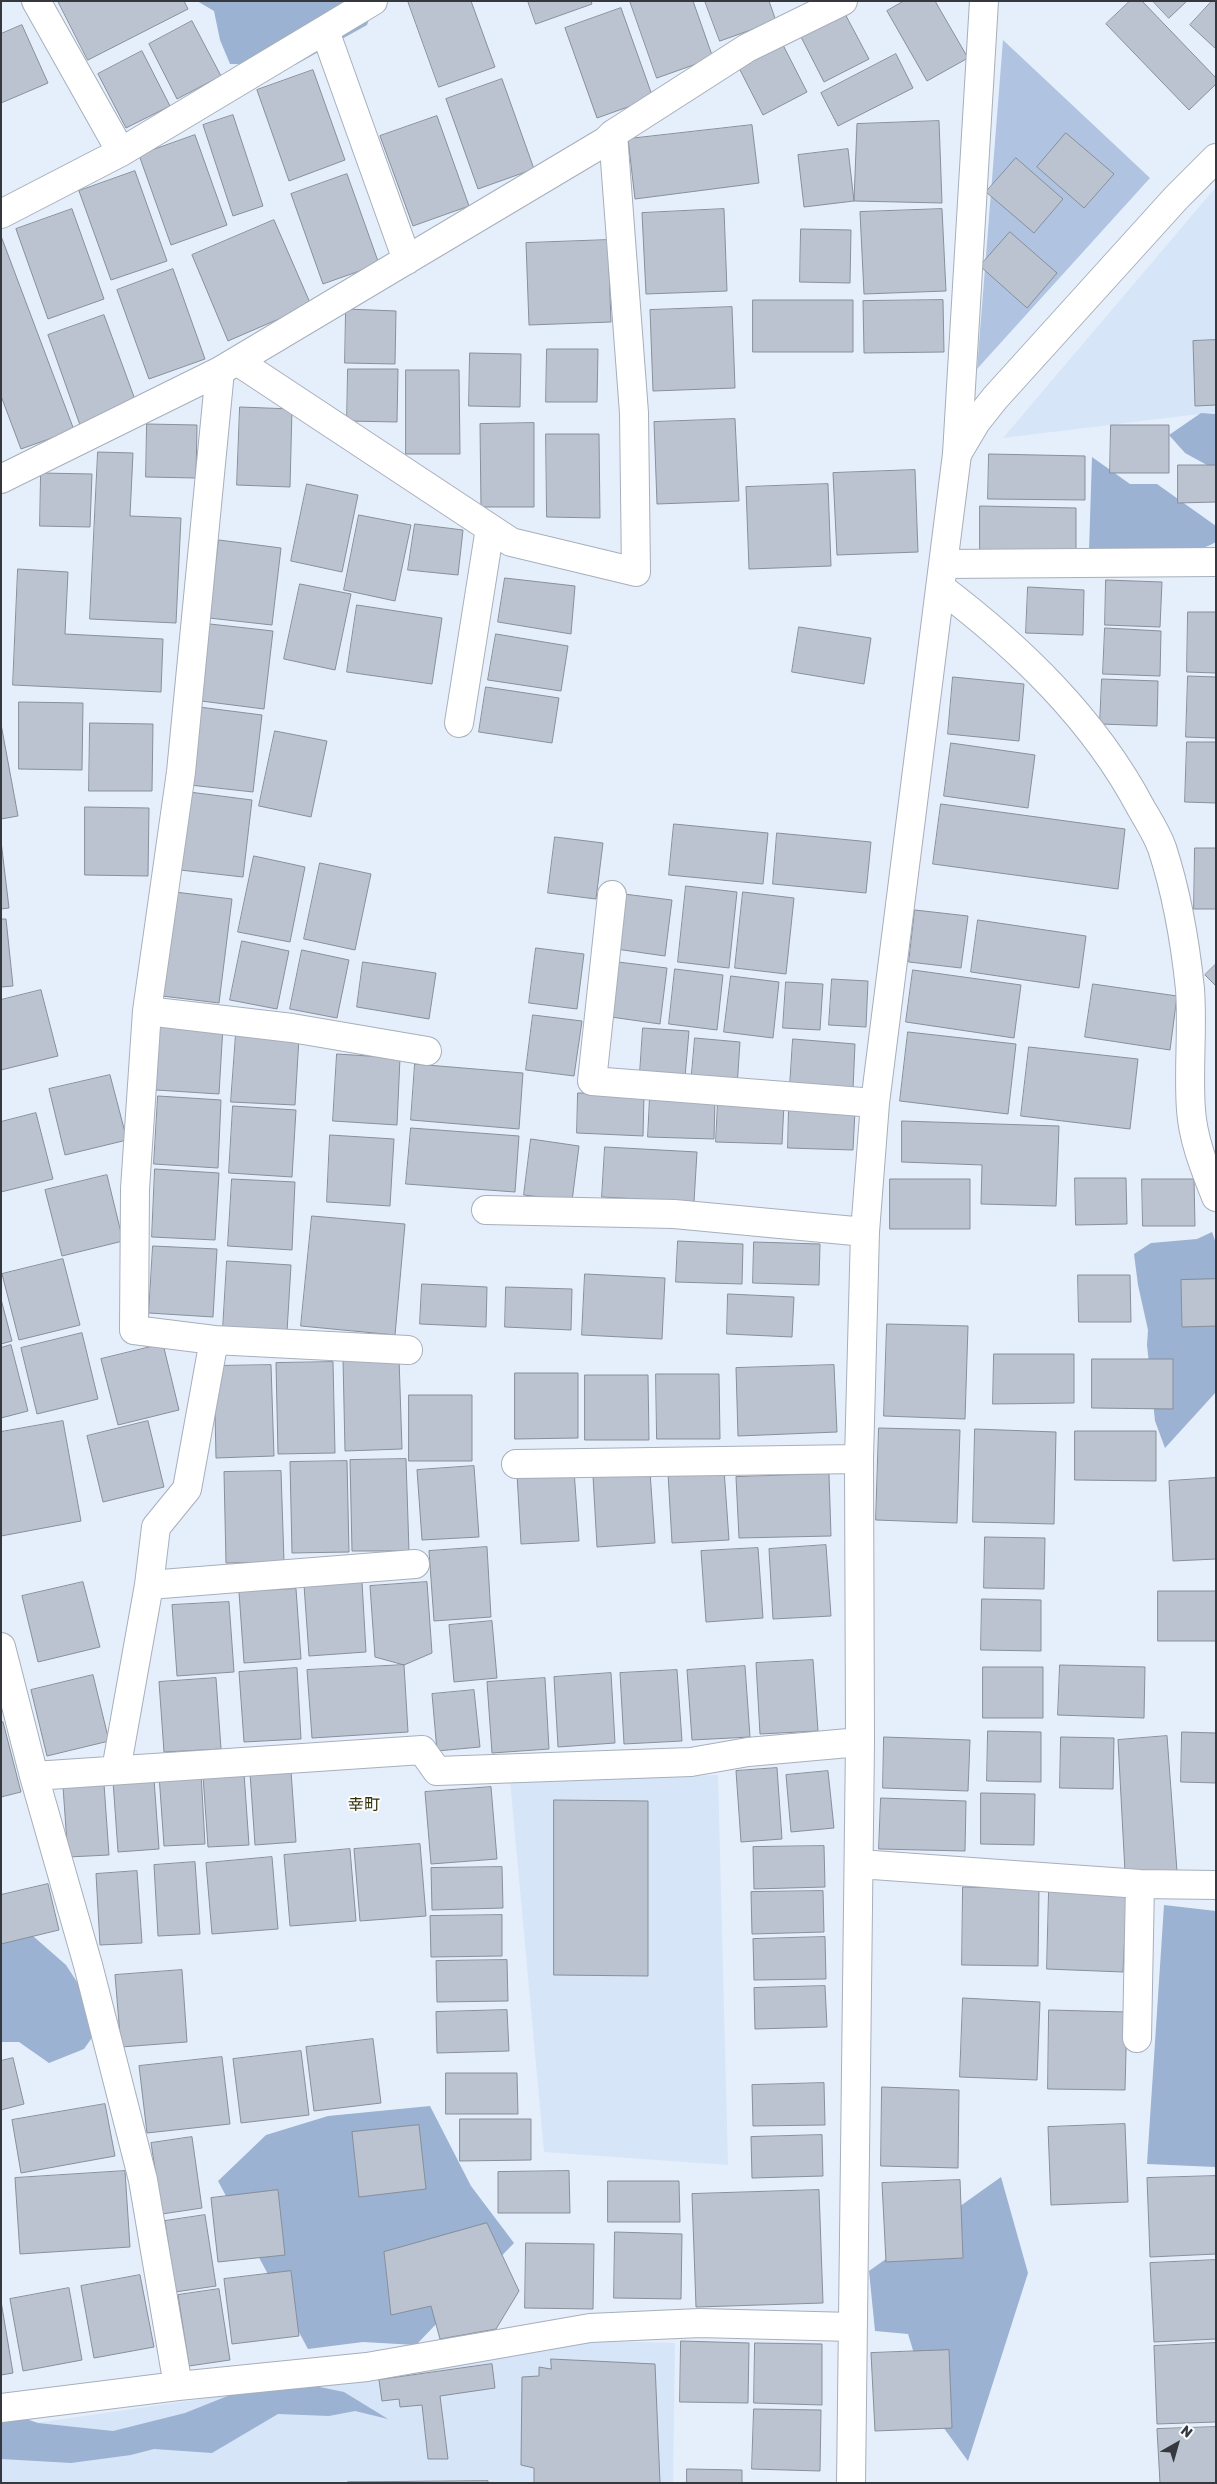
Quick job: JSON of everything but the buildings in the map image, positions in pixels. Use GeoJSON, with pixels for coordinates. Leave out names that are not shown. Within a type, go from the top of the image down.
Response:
{"type":"FeatureCollection","features":[{"type":"Feature","properties":{"kind":"street"},"geometry":{"type":"LineString","coordinates":[[36,1],[121,152]]}},
{"type":"Feature","properties":{"kind":"street"},"geometry":{"type":"LineString","coordinates":[[1,214],[121,152],[373,1]]}},
{"type":"Feature","properties":{"kind":"street"},"geometry":{"type":"LineString","coordinates":[[1,479],[228,366],[606,141],[613,134],[747,48],[844,1]]}},
{"type":"Feature","properties":{"kind":"street"},"geometry":{"type":"LineString","coordinates":[[850,2483],[859,1864],[859,1458],[865,1232],[875,1104],[957,454],[984,1]]}},
{"type":"Feature","properties":{"kind":"street"},"geometry":{"type":"LineString","coordinates":[[325,31],[407,260]]}},
{"type":"Feature","properties":{"kind":"street"},"geometry":{"type":"LineString","coordinates":[[228,366],[511,542],[636,572],[634,413],[613,134]]}},
{"type":"Feature","properties":{"kind":"street"},"geometry":{"type":"LineString","coordinates":[[957,454],[976,422],[995,398],[1176,198],[1216,158]]}},
{"type":"Feature","properties":{"kind":"street"},"geometry":{"type":"LineString","coordinates":[[228,366],[181,772],[147,1012],[135,1189],[134,1330],[214,1340],[408,1350]]}},
{"type":"Feature","properties":{"kind":"street"},"geometry":{"type":"LineString","coordinates":[[459,723],[490,528]]}},
{"type":"Feature","properties":{"kind":"street"},"geometry":{"type":"LineString","coordinates":[[943,576],[1216,562]]}},
{"type":"Feature","properties":{"kind":"street"},"geometry":{"type":"LineString","coordinates":[[943,576],[984,621],[1040,672],[1089,728],[1131,789],[1161,846],[1181,915],[1190,990],[1191,1112],[1201,1159],[1216,1197]]}},
{"type":"Feature","properties":{"kind":"street"},"geometry":{"type":"LineString","coordinates":[[612,895],[592,1081],[875,1104]]}},
{"type":"Feature","properties":{"kind":"street"},"geometry":{"type":"LineString","coordinates":[[147,1012],[292,1028],[427,1051]]}},
{"type":"Feature","properties":{"kind":"street"},"geometry":{"type":"LineString","coordinates":[[486,1210],[674,1214],[865,1232]]}},
{"type":"Feature","properties":{"kind":"street"},"geometry":{"type":"LineString","coordinates":[[116,1770],[149,1585],[156,1527],[187,1489],[214,1340]]}},
{"type":"Feature","properties":{"kind":"street"},"geometry":{"type":"LineString","coordinates":[[516,1464],[859,1458]]}},
{"type":"Feature","properties":{"kind":"street"},"geometry":{"type":"LineString","coordinates":[[149,1585],[415,1564]]}},
{"type":"Feature","properties":{"kind":"street"},"geometry":{"type":"LineString","coordinates":[[1,1648],[34,1776],[88,1965],[143,2180],[178,2386]]}},
{"type":"Feature","properties":{"kind":"street"},"geometry":{"type":"LineString","coordinates":[[34,1776],[422,1750],[437,1771],[691,1762],[748,1752],[860,1742]]}},
{"type":"Feature","properties":{"kind":"street"},"geometry":{"type":"LineString","coordinates":[[859,1864],[1140,1884],[1216,1886]]}},
{"type":"Feature","properties":{"kind":"street"},"geometry":{"type":"LineString","coordinates":[[1136,2038],[1140,1884]]}},
{"type":"Feature","properties":{"kind":"street"},"geometry":{"type":"LineString","coordinates":[[1,2408],[178,2386],[367,2367],[590,2328],[700,2323],[852,2328]]}},
{"type":"Feature","properties":{"kind":"shaded area"},"geometry":{"type":"Polygon","coordinates":[[[197,1],[376,1],[367,25],[295,65],[230,64],[220,40],[214,11],[197,1]]]}},
{"type":"Feature","properties":{"kind":"shaded area"},"geometry":{"type":"Polygon","coordinates":[[[1003,40],[1150,178],[977,369],[1003,40]]]}},
{"type":"Feature","properties":{"kind":"shaded area"},"geometry":{"type":"Polygon","coordinates":[[[1216,187],[1216,412],[1003,438],[1216,187]]]}},
{"type":"Feature","properties":{"kind":"shaded area"},"geometry":{"type":"Polygon","coordinates":[[[1201,413],[1216,414],[1216,470],[1185,453],[1169,435],[1201,413]]]}},
{"type":"Feature","properties":{"kind":"shaded area"},"geometry":{"type":"Polygon","coordinates":[[[1092,457],[1130,484],[1157,484],[1216,526],[1216,542],[1202,549],[1186,552],[1154,553],[1089,550],[1092,457]]]}},
{"type":"Feature","properties":{"kind":"shaded area"},"geometry":{"type":"Polygon","coordinates":[[[1212,1232],[1216,1243],[1216,1392],[1165,1448],[1155,1421],[1147,1345],[1148,1330],[1138,1285],[1134,1254],[1151,1243],[1197,1239],[1212,1232]]]}},
{"type":"Feature","properties":{"kind":"shaded area"},"geometry":{"type":"Polygon","coordinates":[[[718,1775],[728,2165],[544,2152],[510,1780],[718,1775]]]}},
{"type":"Feature","properties":{"kind":"shaded area"},"geometry":{"type":"Polygon","coordinates":[[[1164,1905],[1216,1911],[1216,2167],[1147,2164],[1164,1905]]]}},
{"type":"Feature","properties":{"kind":"shaded area"},"geometry":{"type":"Polygon","coordinates":[[[1,1930],[33,1936],[66,1965],[103,2022],[84,2049],[49,2063],[19,2042],[1,2042],[1,1930]]]}},
{"type":"Feature","properties":{"kind":"shaded area"},"geometry":{"type":"Polygon","coordinates":[[[430,2106],[471,2186],[514,2243],[416,2345],[363,2342],[308,2349],[218,2181],[266,2135],[328,2116],[430,2106]]]}},
{"type":"Feature","properties":{"kind":"shaded area"},"geometry":{"type":"Polygon","coordinates":[[[1001,2177],[1028,2273],[968,2461],[932,2412],[908,2334],[875,2331],[869,2271],[1001,2177]]]}},
{"type":"Feature","properties":{"kind":"shaded area"},"geometry":{"type":"Polygon","coordinates":[[[602,2341],[675,2343],[673,2483],[1,2483],[1,2428],[602,2341]]]}},
{"type":"Feature","properties":{"kind":"shaded area"},"geometry":{"type":"Polygon","coordinates":[[[305,2384],[344,2392],[388,2419],[355,2411],[329,2416],[278,2414],[212,2453],[154,2449],[131,2455],[71,2463],[1,2459],[1,2410],[38,2423],[113,2431],[185,2413],[230,2395],[305,2384]]]}},
{"type":"Feature","properties":{"kind":"district","name":"幸町"},"geometry":{"type":"Point","coordinates":[364,1805]}}]}
